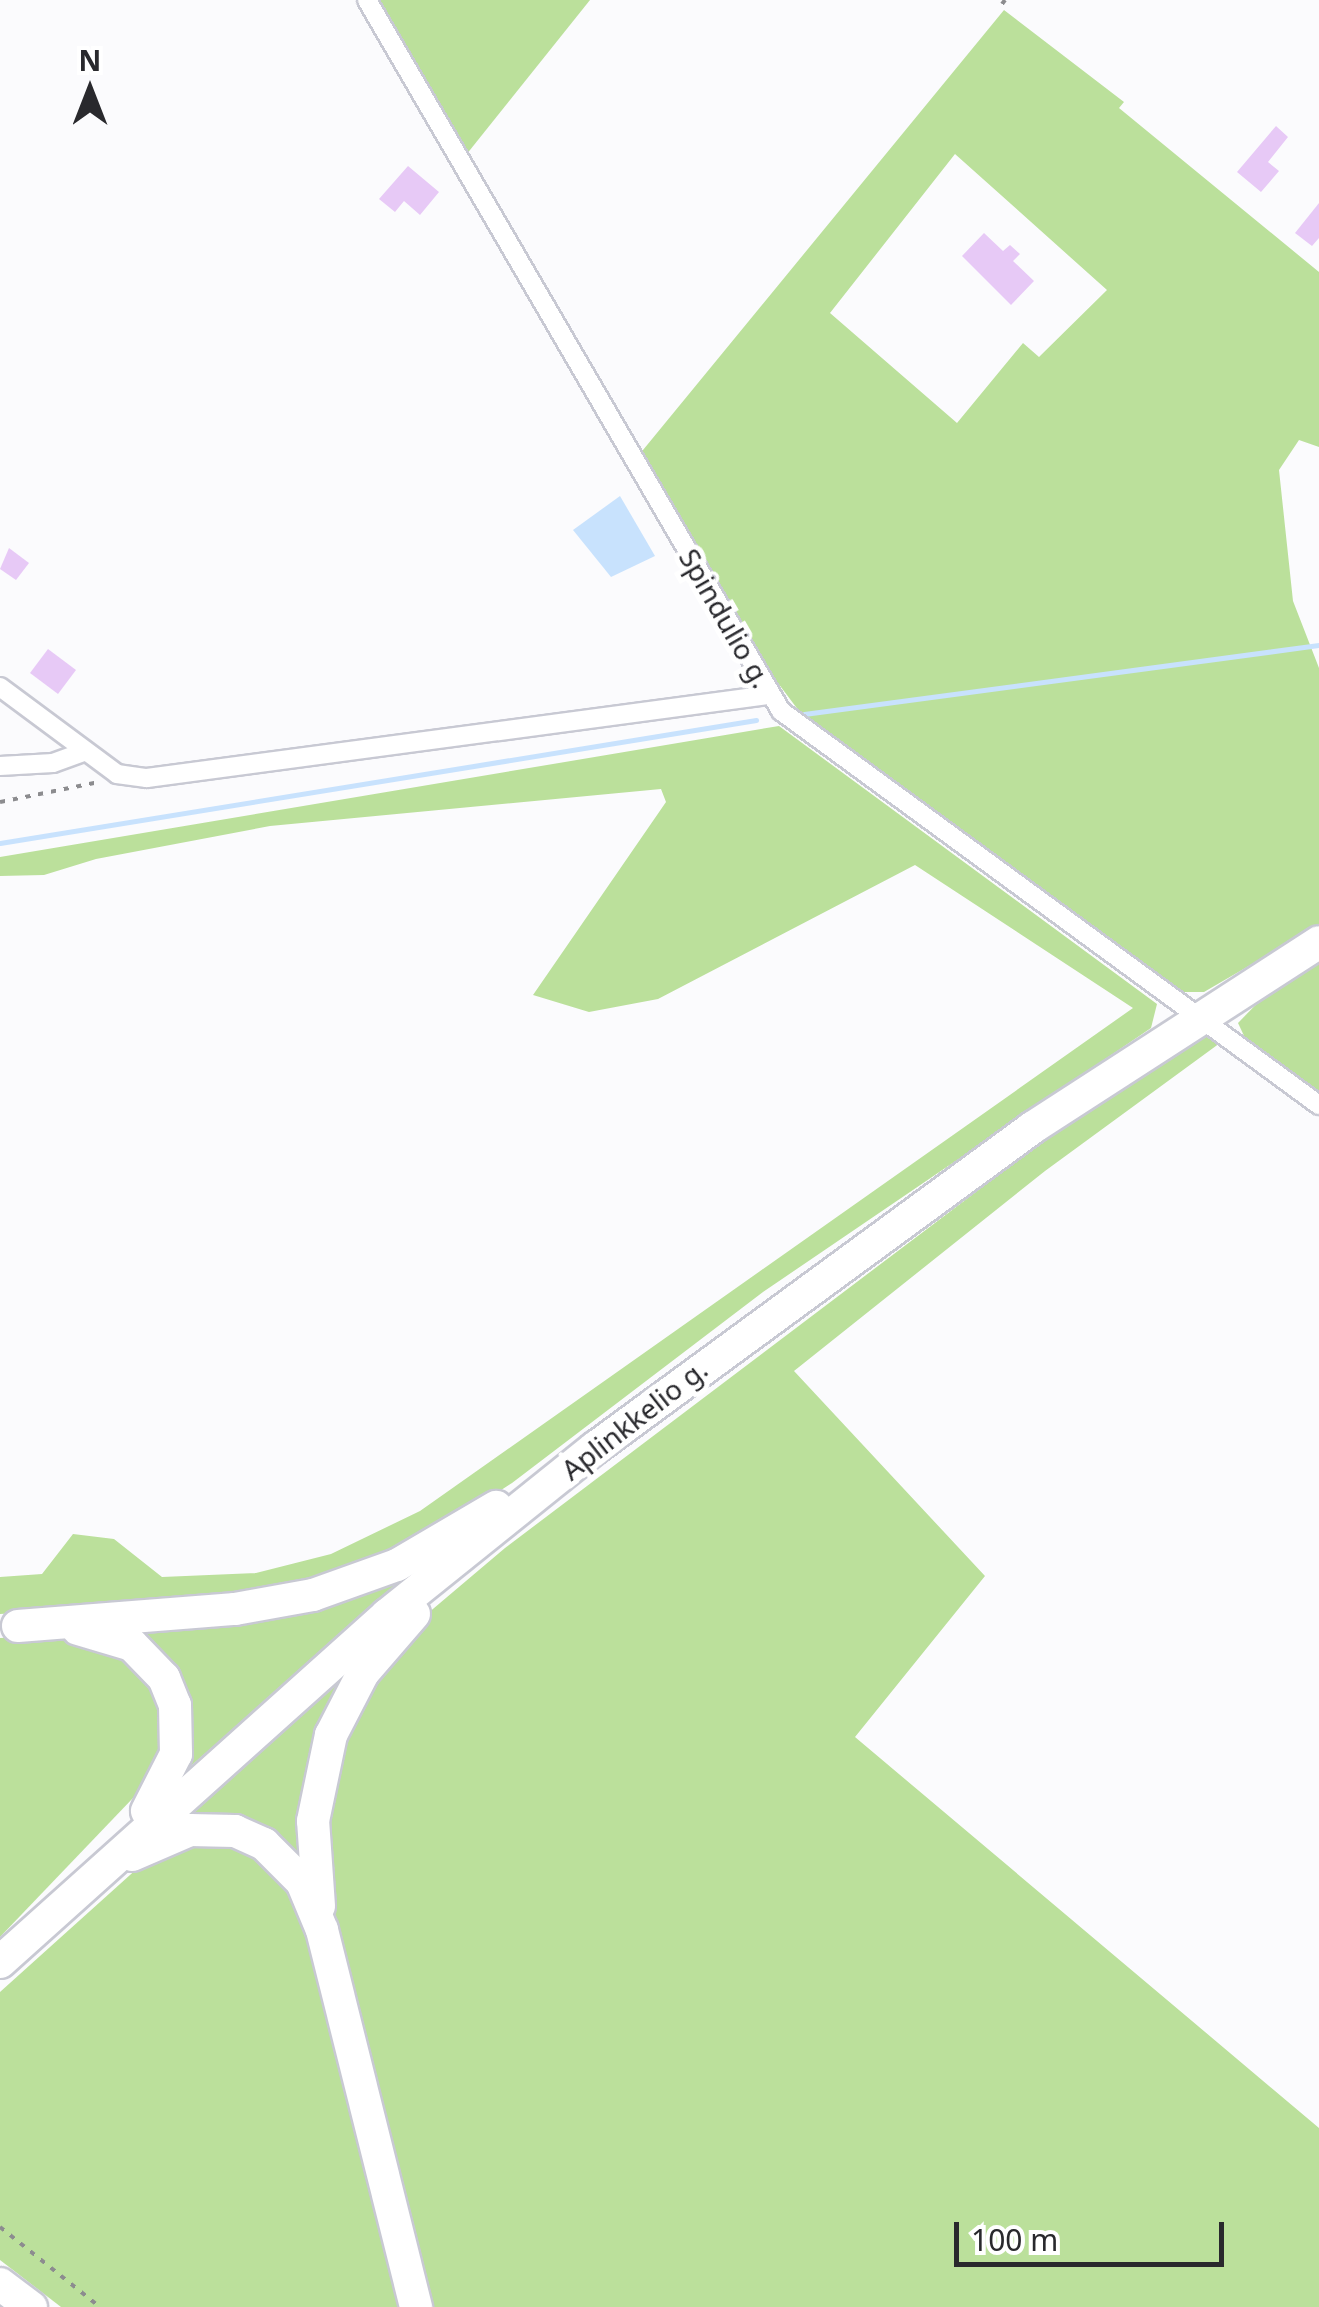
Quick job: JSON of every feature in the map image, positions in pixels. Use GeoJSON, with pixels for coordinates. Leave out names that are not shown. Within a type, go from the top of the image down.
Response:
{"type":"FeatureCollection","features":[{"type":"Feature","properties":{"kind":"highway","name":"Aplinkkelio g."},"geometry":{"type":"LineString","coordinates":[[0,1962],[118,1851],[595,1448],[917,1209],[1200,1016],[1319,942]]}},
{"type":"Feature","properties":{"kind":"highway"},"geometry":{"type":"LineString","coordinates":[[9,1626],[235,1609],[327,1591],[397,1564],[595,1448]]}},
{"type":"Feature","properties":{"kind":"highway"},"geometry":{"type":"LineString","coordinates":[[322,1930],[313,1821],[330,1734],[364,1673],[468,1552]]}},
{"type":"Feature","properties":{"kind":"highway"},"geometry":{"type":"LineString","coordinates":[[9,1626],[106,1634],[132,1644],[164,1678],[175,1705],[176,1754],[118,1851]]}},
{"type":"Feature","properties":{"kind":"highway"},"geometry":{"type":"LineString","coordinates":[[94,1875],[174,1834],[235,1830],[281,1856],[302,1882],[322,1930],[416,2307]]}},
{"type":"Feature","properties":{"kind":"highway"},"geometry":{"type":"LineString","coordinates":[[0,2284],[31,2307]]}},
{"type":"Feature","properties":{"kind":"street","name":"Spindulio g."},"geometry":{"type":"LineString","coordinates":[[367,0],[769,695],[798,726],[1319,1105]]}},
{"type":"Feature","properties":{"kind":"street"},"geometry":{"type":"LineString","coordinates":[[0,687],[117,774],[184,774],[769,695]]}},
{"type":"Feature","properties":{"kind":"street"},"geometry":{"type":"LineString","coordinates":[[0,766],[53,763],[84,752]]}},
{"type":"Feature","properties":{"kind":"path"},"geometry":{"type":"LineString","coordinates":[[0,802],[117,774]]}},
{"type":"Feature","properties":{"kind":"path"},"geometry":{"type":"LineString","coordinates":[[0,2227],[100,2307]]}},
{"type":"Feature","properties":{"kind":"green space"},"geometry":{"type":"Polygon","coordinates":[[[377,0],[590,0],[466,155],[377,0]]]}},
{"type":"Feature","properties":{"kind":"green space"},"geometry":{"type":"Polygon","coordinates":[[[1004,10],[1124,102],[1119,108],[1319,272],[1319,447],[1299,440],[1279,470],[1293,601],[1319,668],[1319,925],[1204,992],[1179,992],[808,723],[760,659],[643,459],[643,450],[1004,10]],[[955,154],[830,313],[957,423],[1023,343],[1039,357],[1107,290],[955,154]]]}},
{"type":"Feature","properties":{"kind":"green space"},"geometry":{"type":"Polygon","coordinates":[[[779,726],[1157,1004],[1151,1028],[763,1292],[512,1483],[432,1535],[374,1563],[244,1600],[0,1614],[0,1577],[42,1574],[73,1534],[114,1539],[162,1577],[256,1573],[331,1554],[420,1511],[1133,1008],[915,865],[658,999],[589,1012],[533,995],[666,802],[661,789],[270,826],[96,859],[44,875],[0,876],[0,857],[779,726]]]}},
{"type":"Feature","properties":{"kind":"green space"},"geometry":{"type":"Polygon","coordinates":[[[1319,960],[1319,1092],[1246,1040],[1238,1023],[1274,986],[1319,960]]]}},
{"type":"Feature","properties":{"kind":"green space"},"geometry":{"type":"Polygon","coordinates":[[[1206,1036],[1220,1043],[1045,1171],[794,1371],[985,1576],[855,1737],[1319,2128],[1319,2307],[429,2307],[333,1934],[320,1820],[351,1706],[427,1614],[505,1548],[1050,1136],[1206,1036]]]}},
{"type":"Feature","properties":{"kind":"green space"},"geometry":{"type":"Polygon","coordinates":[[[422,1565],[177,1778],[187,1741],[125,1625],[422,1565]]]}},
{"type":"Feature","properties":{"kind":"green space"},"geometry":{"type":"Polygon","coordinates":[[[0,1638],[92,1639],[150,1673],[169,1721],[156,1774],[0,1937],[0,1638]]]}},
{"type":"Feature","properties":{"kind":"green space"},"geometry":{"type":"Polygon","coordinates":[[[356,1660],[307,1873],[179,1817],[356,1660]]]}},
{"type":"Feature","properties":{"kind":"green space"},"geometry":{"type":"Polygon","coordinates":[[[248,1843],[296,1891],[403,2307],[61,2307],[0,2260],[0,1992],[150,1857],[173,1844],[248,1843]]]}},
{"type":"Feature","properties":{"kind":"water"},"geometry":{"type":"Polygon","coordinates":[[[620,496],[655,556],[611,577],[573,530],[620,496]]]}},
{"type":"Feature","properties":{"kind":"building"},"geometry":{"type":"Polygon","coordinates":[[[1276,126],[1288,137],[1268,162],[1279,171],[1261,192],[1237,172],[1276,126]]]}},
{"type":"Feature","properties":{"kind":"building"},"geometry":{"type":"Polygon","coordinates":[[[408,166],[439,192],[420,215],[404,201],[395,212],[379,199],[408,166]]]}},
{"type":"Feature","properties":{"kind":"building"},"geometry":{"type":"Polygon","coordinates":[[[1319,203],[1319,238],[1312,246],[1295,233],[1319,203]]]}},
{"type":"Feature","properties":{"kind":"building"},"geometry":{"type":"Polygon","coordinates":[[[984,233],[1003,251],[1010,245],[1020,254],[1013,261],[1034,281],[1011,305],[962,256],[984,233]]]}},
{"type":"Feature","properties":{"kind":"building"},"geometry":{"type":"Polygon","coordinates":[[[9,548],[29,563],[16,580],[0,569],[9,548]]]}},
{"type":"Feature","properties":{"kind":"building"},"geometry":{"type":"Polygon","coordinates":[[[48,649],[76,670],[58,694],[30,673],[48,649]]]}},
{"type":"Feature","properties":{"kind":"waterway"},"geometry":{"type":"LineString","coordinates":[[804,714],[1319,645]]}},
{"type":"Feature","properties":{"kind":"waterway"},"geometry":{"type":"LineString","coordinates":[[0,843],[756,720]]}}]}
